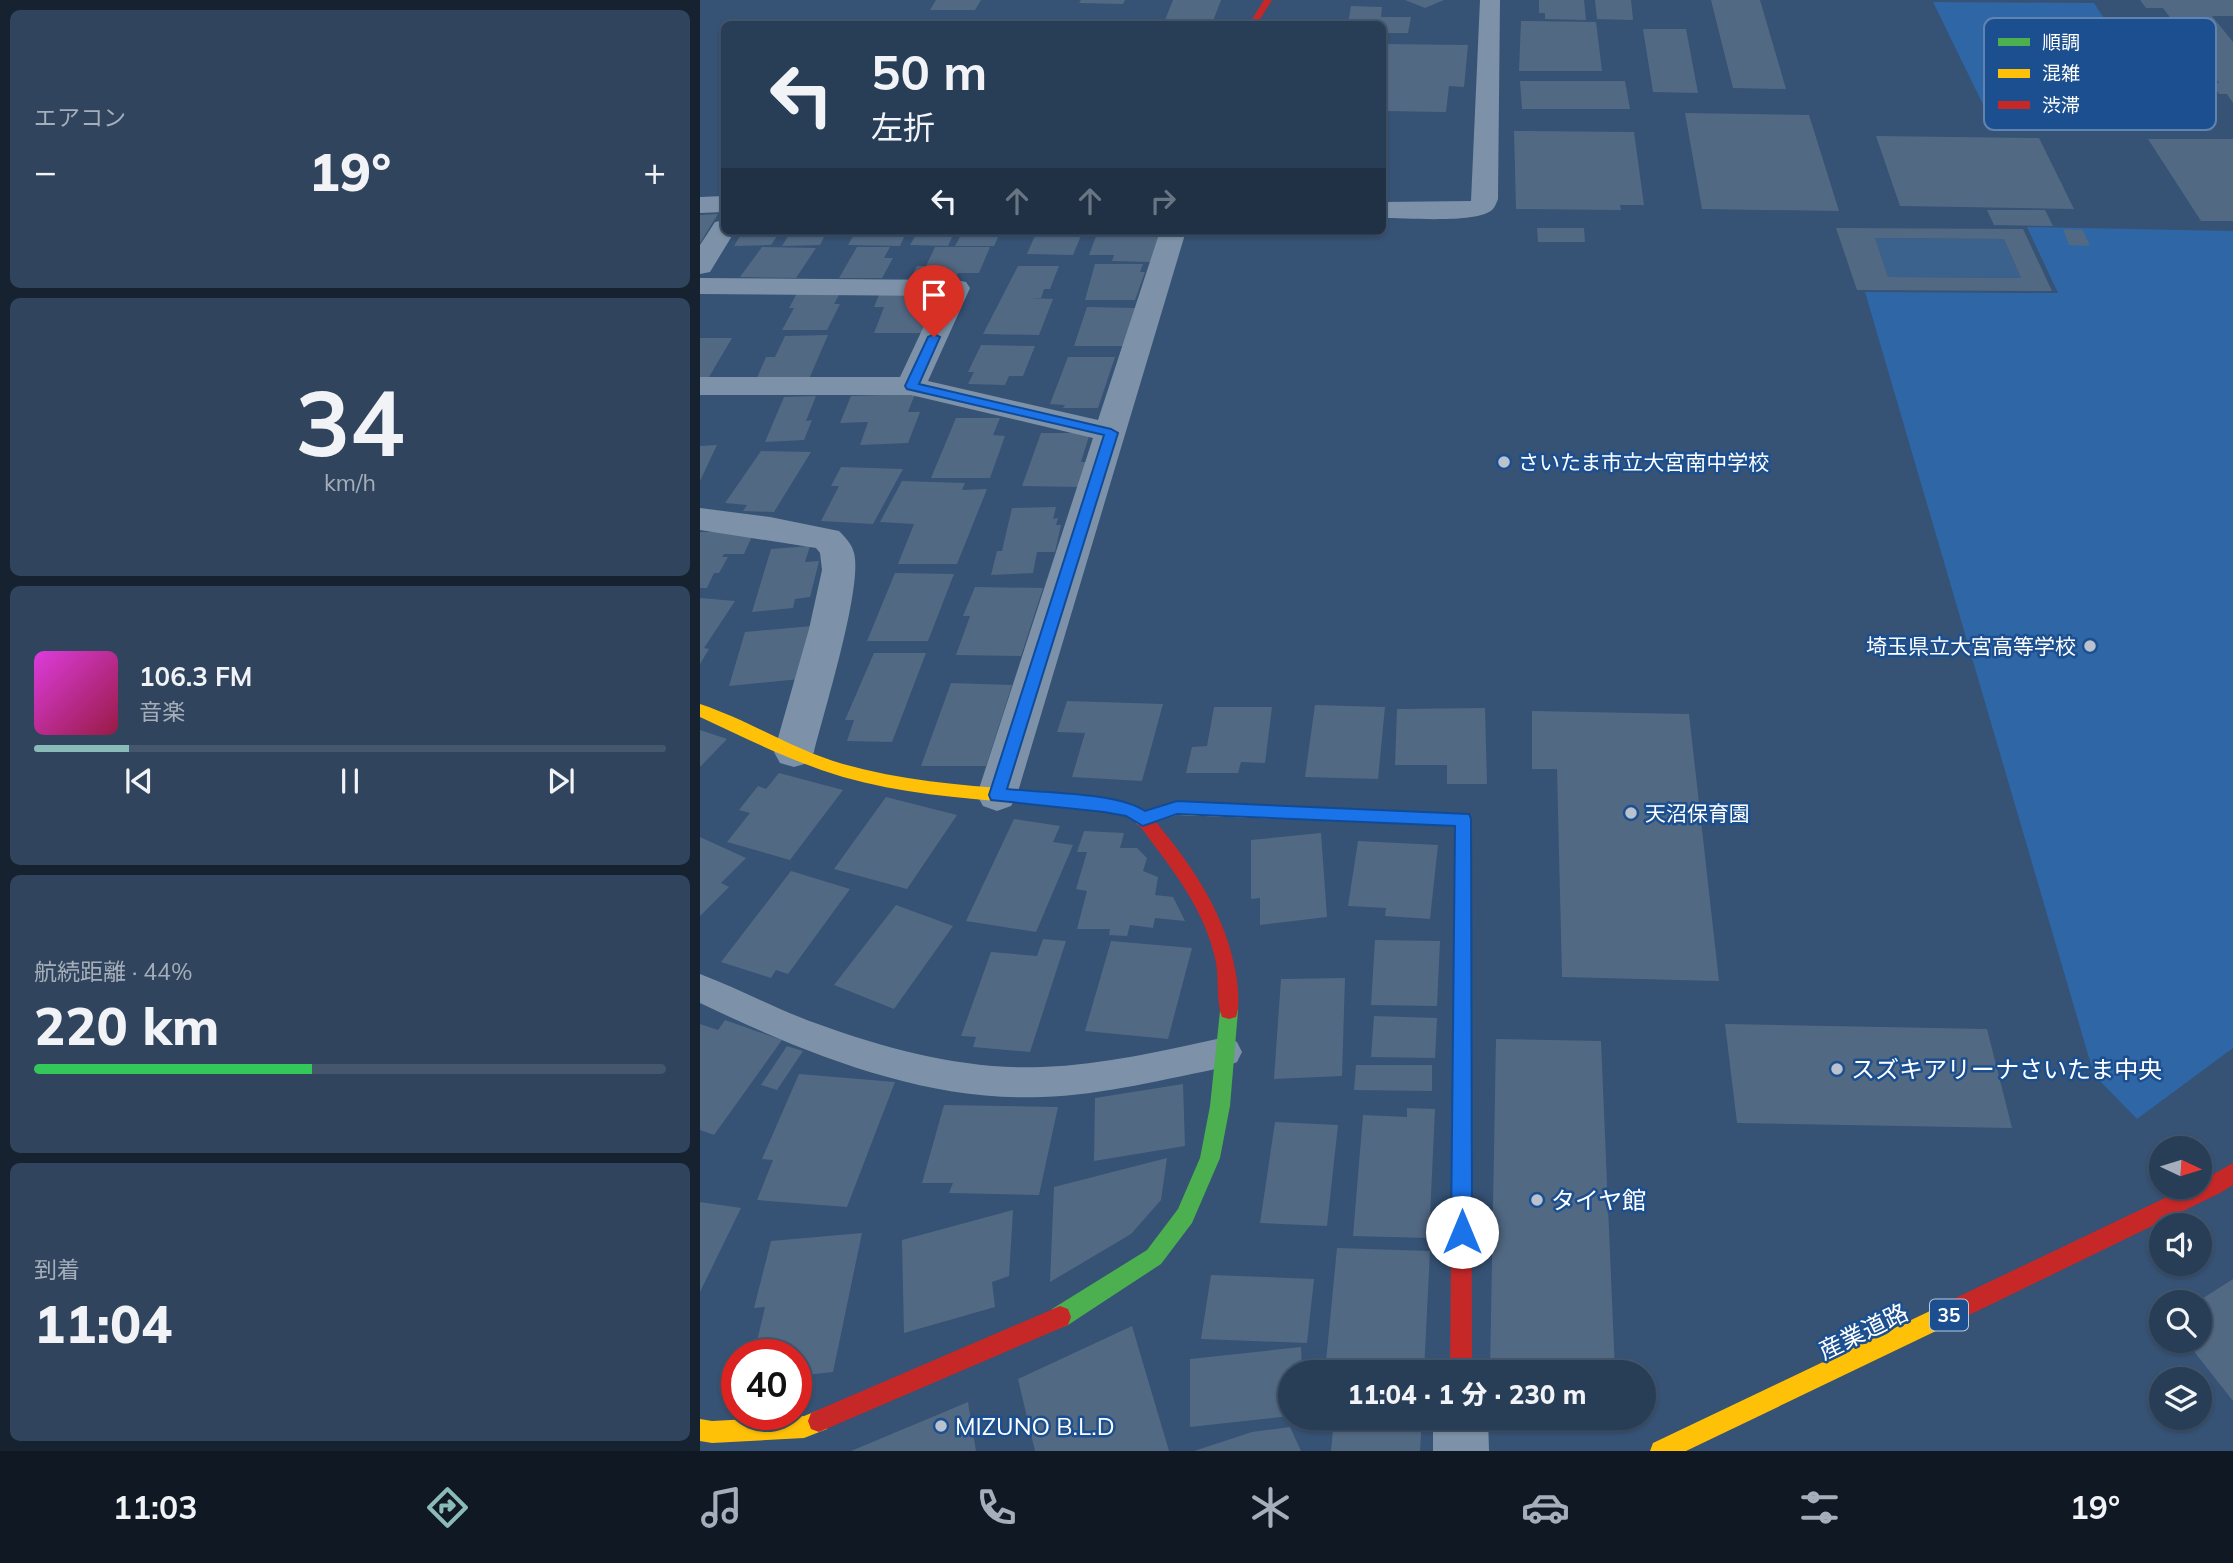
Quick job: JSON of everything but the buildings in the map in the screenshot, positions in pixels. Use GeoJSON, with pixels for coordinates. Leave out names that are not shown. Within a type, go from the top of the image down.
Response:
{"type":"FeatureCollection","features":[{"type":"Feature","properties":{"kind":"street"},"geometry":{"type":"LineString","coordinates":[[1255,21],[1268,0]]}},
{"type":"Feature","properties":{"kind":"street"},"geometry":{"type":"LineString","coordinates":[[1386,210],[1472,210],[1482,206],[1485,199],[1490,0]]}},
{"type":"Feature","properties":{"kind":"street"},"geometry":{"type":"LineString","coordinates":[[700,205],[721,204]]}},
{"type":"Feature","properties":{"kind":"street"},"geometry":{"type":"LineString","coordinates":[[700,266],[721,233]]}},
{"type":"Feature","properties":{"kind":"street"},"geometry":{"type":"LineString","coordinates":[[997,795],[1172,235]]}},
{"type":"Feature","properties":{"kind":"street"},"geometry":{"type":"LineString","coordinates":[[700,286],[956,288],[911,386]]}},
{"type":"Feature","properties":{"kind":"street"},"geometry":{"type":"LineString","coordinates":[[700,386],[911,386],[1111,433]]}},
{"type":"Feature","properties":{"kind":"street"},"geometry":{"type":"LineString","coordinates":[[700,519],[827,539],[837,551],[839,570],[827,629],[794,752]]}},
{"type":"Feature","properties":{"kind":"street"},"geometry":{"type":"LineString","coordinates":[[700,710],[816,762],[863,775],[997,795],[1130,810],[1143,819],[1186,870],[1206,904],[1219,939],[1229,1007],[1220,1106],[1210,1158],[1185,1216],[1154,1257],[1056,1319],[800,1439],[700,1430]]}},
{"type":"Feature","properties":{"kind":"street"},"geometry":{"type":"LineString","coordinates":[[1143,819],[1177,807],[1463,819],[1461,1360]]}},
{"type":"Feature","properties":{"kind":"street","name":"産業道路"},"geometry":{"type":"LineString","coordinates":[[1661,1451],[2015,1283],[2213,1186],[2233,1173]]}},
{"type":"Feature","properties":{"kind":"street"},"geometry":{"type":"LineString","coordinates":[[1461,1430],[1461,1451]]}},
{"type":"Feature","properties":{"kind":"lane"},"geometry":{"type":"LineString","coordinates":[[700,988],[758,1016],[859,1054],[919,1071],[943,1074],[1017,1083],[1106,1075],[1226,1052]]}},
{"type":"Feature","properties":{"kind":"shaded area"},"geometry":{"type":"Polygon","coordinates":[[[1933,2],[2094,3],[2104,18],[1984,18],[1984,107],[1933,2]]]}},
{"type":"Feature","properties":{"kind":"shaded area","name":"埼玉県立大宮高等学校"},"geometry":{"type":"Polygon","coordinates":[[[2027,227],[2233,231],[2233,1048],[2137,1119],[2094,1075],[1865,292],[2058,293],[2027,227]]]}},
{"type":"Feature","properties":{"kind":"shaded area"},"geometry":{"type":"Polygon","coordinates":[[[1875,238],[2004,239],[2021,278],[1888,277],[1875,238]]]}},
{"type":"Feature","properties":{"kind":"traffic: fast"},"geometry":{"type":"LineString","coordinates":[[1060,1317],[1154,1257],[1185,1216],[1210,1158],[1220,1106],[1229,1011]]}},
{"type":"Feature","properties":{"kind":"traffic: slow"},"geometry":{"type":"LineString","coordinates":[[700,710],[801,756],[864,776],[945,789],[1081,802]]}},
{"type":"Feature","properties":{"kind":"traffic: slow"},"geometry":{"type":"LineString","coordinates":[[1143,819],[1177,808],[1463,819],[1462,1012]]}},
{"type":"Feature","properties":{"kind":"traffic: slow"},"geometry":{"type":"LineString","coordinates":[[1661,1451],[1953,1311]]}},
{"type":"Feature","properties":{"kind":"traffic: slow"},"geometry":{"type":"LineString","coordinates":[[700,1430],[712,1432],[804,1427],[819,1421]]}},
{"type":"Feature","properties":{"kind":"traffic: jam"},"geometry":{"type":"LineString","coordinates":[[1255,21],[1268,0]]}},
{"type":"Feature","properties":{"kind":"traffic: jam"},"geometry":{"type":"LineString","coordinates":[[1081,802],[1134,812],[1147,823],[1175,858],[1201,898],[1219,941],[1229,987],[1229,1011]]}},
{"type":"Feature","properties":{"kind":"traffic: jam"},"geometry":{"type":"LineString","coordinates":[[1461,1360],[1462,1012]]}},
{"type":"Feature","properties":{"kind":"traffic: jam"},"geometry":{"type":"LineString","coordinates":[[1953,1311],[2213,1186],[2233,1173]]}},
{"type":"Feature","properties":{"kind":"traffic: jam"},"geometry":{"type":"LineString","coordinates":[[819,1421],[1060,1317]]}},
{"type":"Feature","properties":{"kind":"place","name":"さいたま市立大宮南中学校"},"geometry":{"type":"Point","coordinates":[1504,462]}},
{"type":"Feature","properties":{"kind":"place","name":"埼玉県立大宮高等学校"},"geometry":{"type":"Point","coordinates":[2090,646]}},
{"type":"Feature","properties":{"kind":"place","name":"天沼保育園"},"geometry":{"type":"Point","coordinates":[1631,813]}},
{"type":"Feature","properties":{"kind":"place","name":"スズキアリーナさいたま中央"},"geometry":{"type":"Point","coordinates":[1837,1069]}},
{"type":"Feature","properties":{"kind":"place","name":"タイヤ館"},"geometry":{"type":"Point","coordinates":[1537,1200]}},
{"type":"Feature","properties":{"kind":"place","name":"MIZUNO B.L.D"},"geometry":{"type":"Point","coordinates":[941,1426]}},
{"type":"Feature","properties":{"kind":"route"},"geometry":{"type":"LineString","coordinates":[[934,337],[911,386],[1111,433],[997,795],[1104,805],[1130,810],[1143,819],[1177,807],[1463,819],[1462,1232]]}}]}
